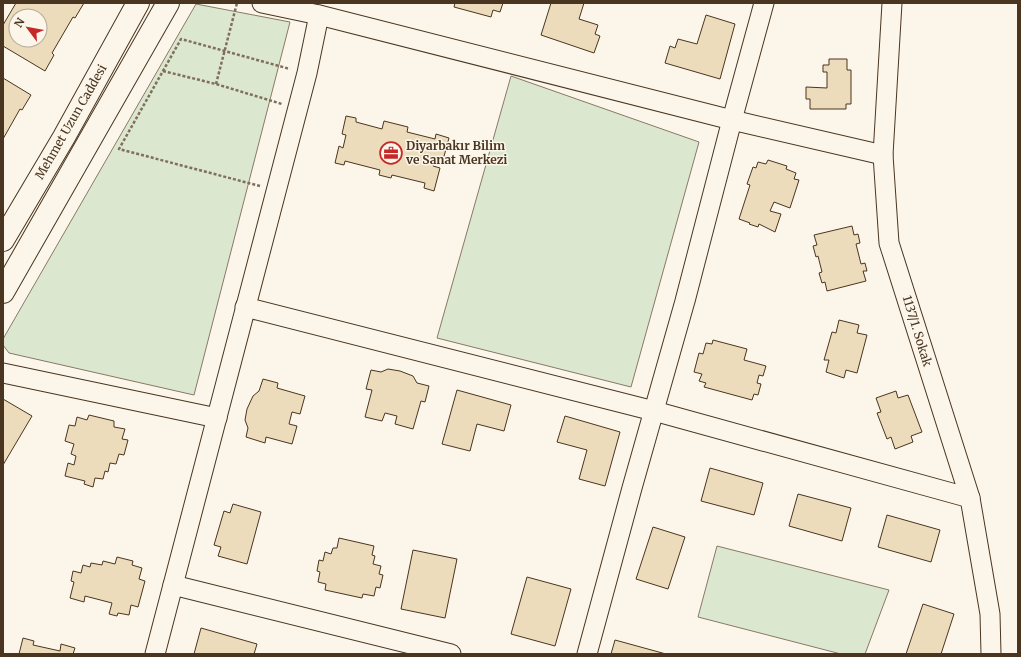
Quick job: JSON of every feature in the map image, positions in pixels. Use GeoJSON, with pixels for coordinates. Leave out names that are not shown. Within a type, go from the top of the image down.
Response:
{"type":"FeatureCollection","features":[{"type":"Feature","properties":{"kind":"main road","name":"Mehmet Uzun Caddesi"},"geometry":{"type":"LineString","coordinates":[[3,240],[64,137],[138,3]]}},
{"type":"Feature","properties":{"kind":"main road"},"geometry":{"type":"LineString","coordinates":[[3,292],[168,3]]}},
{"type":"Feature","properties":{"kind":"street"},"geometry":{"type":"LineString","coordinates":[[262,3],[319,15],[732,120],[883,155]]}},
{"type":"Feature","properties":{"kind":"street"},"geometry":{"type":"LineString","coordinates":[[587,654],[630,495],[686,301],[732,120],[764,3]]}},
{"type":"Feature","properties":{"kind":"street","name":"1137/1. Sokak"},"geometry":{"type":"LineString","coordinates":[[892,3],[883,155],[889,244],[970,498],[990,614],[992,654]]}},
{"type":"Feature","properties":{"kind":"street"},"geometry":{"type":"LineString","coordinates":[[155,654],[276,190],[306,73],[319,15]]}},
{"type":"Feature","properties":{"kind":"street"},"geometry":{"type":"LineString","coordinates":[[245,307],[654,411],[970,498]]}},
{"type":"Feature","properties":{"kind":"street"},"geometry":{"type":"LineString","coordinates":[[3,372],[217,418]]}},
{"type":"Feature","properties":{"kind":"street"},"geometry":{"type":"LineString","coordinates":[[173,585],[451,654]]}},
{"type":"Feature","properties":{"kind":"path"},"geometry":{"type":"LineString","coordinates":[[216,84],[237,3]]}},
{"type":"Feature","properties":{"kind":"path"},"geometry":{"type":"LineString","coordinates":[[276,190],[119,149],[181,39],[306,73]]}},
{"type":"Feature","properties":{"kind":"path"},"geometry":{"type":"LineString","coordinates":[[163,71],[216,84],[297,108]]}},
{"type":"Feature","properties":{"kind":"green space"},"geometry":{"type":"Polygon","coordinates":[[[196,4],[290,22],[194,395],[9,353],[3,345],[3,339],[196,4]]]}},
{"type":"Feature","properties":{"kind":"green space"},"geometry":{"type":"Polygon","coordinates":[[[511,76],[699,142],[631,387],[437,338],[511,76]]]}},
{"type":"Feature","properties":{"kind":"green space"},"geometry":{"type":"Polygon","coordinates":[[[717,546],[889,590],[865,654],[841,654],[698,617],[717,546]]]}},
{"type":"Feature","properties":{"kind":"building"},"geometry":{"type":"Polygon","coordinates":[[[16,3],[84,3],[75,18],[73,17],[52,53],[54,55],[45,71],[3,46],[3,25],[8,17],[8,48],[48,48],[48,8],[13,8],[16,3]]]}},
{"type":"Feature","properties":{"kind":"building"},"geometry":{"type":"Polygon","coordinates":[[[455,3],[503,3],[500,12],[493,10],[491,17],[454,7],[455,3]]]}},
{"type":"Feature","properties":{"kind":"building"},"geometry":{"type":"Polygon","coordinates":[[[551,3],[584,3],[579,19],[598,25],[595,34],[600,36],[594,53],[541,35],[551,3]]]}},
{"type":"Feature","properties":{"kind":"building"},"geometry":{"type":"Polygon","coordinates":[[[706,15],[735,24],[720,79],[665,63],[670,46],[675,48],[678,39],[697,44],[706,15]]]}},
{"type":"Feature","properties":{"kind":"building"},"geometry":{"type":"Polygon","coordinates":[[[829,59],[847,59],[847,70],[851,70],[851,104],[846,104],[846,109],[810,109],[810,99],[806,99],[806,87],[827,88],[827,72],[823,72],[823,65],[829,65],[829,59]]]}},
{"type":"Feature","properties":{"kind":"building"},"geometry":{"type":"Polygon","coordinates":[[[3,78],[31,95],[22,110],[20,109],[3,139],[3,78]]]}},
{"type":"Feature","properties":{"kind":"building","name":"Diyarbakır Bilim ve Sanat Merkezi"},"geometry":{"type":"Polygon","coordinates":[[[346,116],[356,118],[356,122],[382,129],[384,121],[408,127],[407,132],[435,139],[436,134],[449,138],[443,160],[435,158],[433,166],[440,168],[434,191],[424,188],[425,183],[392,175],[391,178],[379,175],[380,170],[345,161],[344,165],[335,163],[339,146],[343,148],[346,135],[342,134],[346,116]]]}},
{"type":"Feature","properties":{"kind":"building"},"geometry":{"type":"Polygon","coordinates":[[[768,160],[787,166],[786,169],[796,173],[794,179],[799,180],[790,208],[774,202],[770,211],[781,214],[775,232],[759,224],[758,227],[739,219],[750,185],[747,184],[753,167],[756,168],[758,162],[766,164],[768,160]]]}},
{"type":"Feature","properties":{"kind":"building"},"geometry":{"type":"Polygon","coordinates":[[[852,226],[854,235],[858,234],[860,243],[856,244],[861,264],[865,263],[867,271],[863,271],[866,281],[827,291],[825,282],[822,283],[819,273],[822,272],[818,256],[816,257],[813,246],[817,245],[814,235],[852,226]]]}},
{"type":"Feature","properties":{"kind":"building"},"geometry":{"type":"Polygon","coordinates":[[[839,320],[859,325],[857,333],[867,335],[857,373],[846,370],[844,378],[826,372],[829,360],[824,360],[832,332],[836,333],[839,320]]]}},
{"type":"Feature","properties":{"kind":"building"},"geometry":{"type":"Polygon","coordinates":[[[713,340],[747,349],[744,360],[766,366],[763,376],[759,375],[757,383],[761,384],[758,395],[754,394],[752,400],[704,387],[706,383],[699,381],[702,374],[694,372],[699,353],[703,354],[706,343],[712,344],[713,340]]]}},
{"type":"Feature","properties":{"kind":"building"},"geometry":{"type":"Polygon","coordinates":[[[388,369],[400,371],[413,376],[417,383],[429,386],[425,402],[421,401],[413,429],[395,424],[397,416],[385,413],[382,421],[365,417],[372,390],[366,389],[371,370],[381,372],[388,369]]]}},
{"type":"Feature","properties":{"kind":"building"},"geometry":{"type":"Polygon","coordinates":[[[263,379],[278,383],[277,388],[305,396],[300,414],[292,412],[289,424],[297,426],[292,444],[266,437],[265,443],[246,437],[248,428],[245,420],[247,409],[253,396],[259,391],[263,379]]]}},
{"type":"Feature","properties":{"kind":"building"},"geometry":{"type":"Polygon","coordinates":[[[457,390],[511,405],[504,431],[477,424],[470,451],[442,444],[457,390]]]}},
{"type":"Feature","properties":{"kind":"building"},"geometry":{"type":"Polygon","coordinates":[[[896,391],[898,398],[908,395],[922,432],[911,436],[913,442],[895,449],[891,437],[887,439],[877,413],[881,412],[876,398],[896,391]]]}},
{"type":"Feature","properties":{"kind":"building"},"geometry":{"type":"Polygon","coordinates":[[[3,399],[32,416],[3,465],[3,399]]]}},
{"type":"Feature","properties":{"kind":"building"},"geometry":{"type":"Polygon","coordinates":[[[89,415],[114,421],[114,427],[125,429],[122,439],[128,440],[124,455],[119,454],[116,464],[110,463],[108,472],[105,471],[103,479],[95,478],[93,487],[84,484],[85,481],[65,476],[68,463],[74,465],[76,456],[71,454],[74,444],[65,441],[69,425],[75,426],[77,417],[87,420],[89,415]]]}},
{"type":"Feature","properties":{"kind":"building"},"geometry":{"type":"Polygon","coordinates":[[[565,416],[620,432],[605,486],[579,479],[587,450],[557,442],[565,416]]]}},
{"type":"Feature","properties":{"kind":"building"},"geometry":{"type":"Polygon","coordinates":[[[710,468],[763,483],[754,515],[701,501],[710,468]]]}},
{"type":"Feature","properties":{"kind":"building"},"geometry":{"type":"Polygon","coordinates":[[[798,494],[851,508],[842,541],[789,526],[798,494]]]}},
{"type":"Feature","properties":{"kind":"building"},"geometry":{"type":"Polygon","coordinates":[[[233,504],[261,512],[247,564],[218,556],[221,547],[214,545],[224,511],[230,513],[233,504]]]}},
{"type":"Feature","properties":{"kind":"building"},"geometry":{"type":"Polygon","coordinates":[[[887,515],[940,530],[931,562],[878,547],[887,515]]]}},
{"type":"Feature","properties":{"kind":"building"},"geometry":{"type":"Polygon","coordinates":[[[653,527],[685,537],[668,589],[636,579],[653,527]]]}},
{"type":"Feature","properties":{"kind":"building"},"geometry":{"type":"Polygon","coordinates":[[[339,538],[374,546],[372,555],[375,556],[373,564],[381,566],[379,574],[383,575],[380,588],[376,587],[374,596],[363,594],[362,598],[325,590],[326,584],[318,582],[320,572],[317,571],[319,560],[323,561],[325,552],[331,554],[333,548],[337,548],[339,538]]]}},
{"type":"Feature","properties":{"kind":"building"},"geometry":{"type":"Polygon","coordinates":[[[413,550],[457,559],[445,618],[401,609],[413,550]]]}},
{"type":"Feature","properties":{"kind":"building"},"geometry":{"type":"Polygon","coordinates":[[[117,557],[133,561],[132,565],[142,568],[139,579],[145,581],[138,607],[131,605],[129,615],[118,613],[117,616],[109,614],[112,603],[85,596],[84,602],[70,598],[74,582],[71,581],[73,571],[81,573],[83,565],[90,567],[91,563],[102,565],[103,561],[115,564],[117,557]]]}},
{"type":"Feature","properties":{"kind":"building"},"geometry":{"type":"Polygon","coordinates":[[[527,577],[571,589],[555,646],[511,634],[527,577]]]}},
{"type":"Feature","properties":{"kind":"building"},"geometry":{"type":"Polygon","coordinates":[[[923,604],[954,614],[941,654],[906,654],[923,604]]]}},
{"type":"Feature","properties":{"kind":"building"},"geometry":{"type":"Polygon","coordinates":[[[201,628],[257,644],[254,654],[194,654],[201,628]]]}},
{"type":"Feature","properties":{"kind":"building"},"geometry":{"type":"Polygon","coordinates":[[[23,638],[34,641],[33,645],[60,651],[61,644],[75,648],[73,654],[19,654],[23,638]]]}},
{"type":"Feature","properties":{"kind":"building"},"geometry":{"type":"Polygon","coordinates":[[[615,640],[666,654],[611,654],[615,640]]]}},
{"type":"Feature","properties":{"kind":"place","name":"Diyarbakır Bilim ve Sanat Merkezi"},"geometry":{"type":"Point","coordinates":[391,153]}}]}
